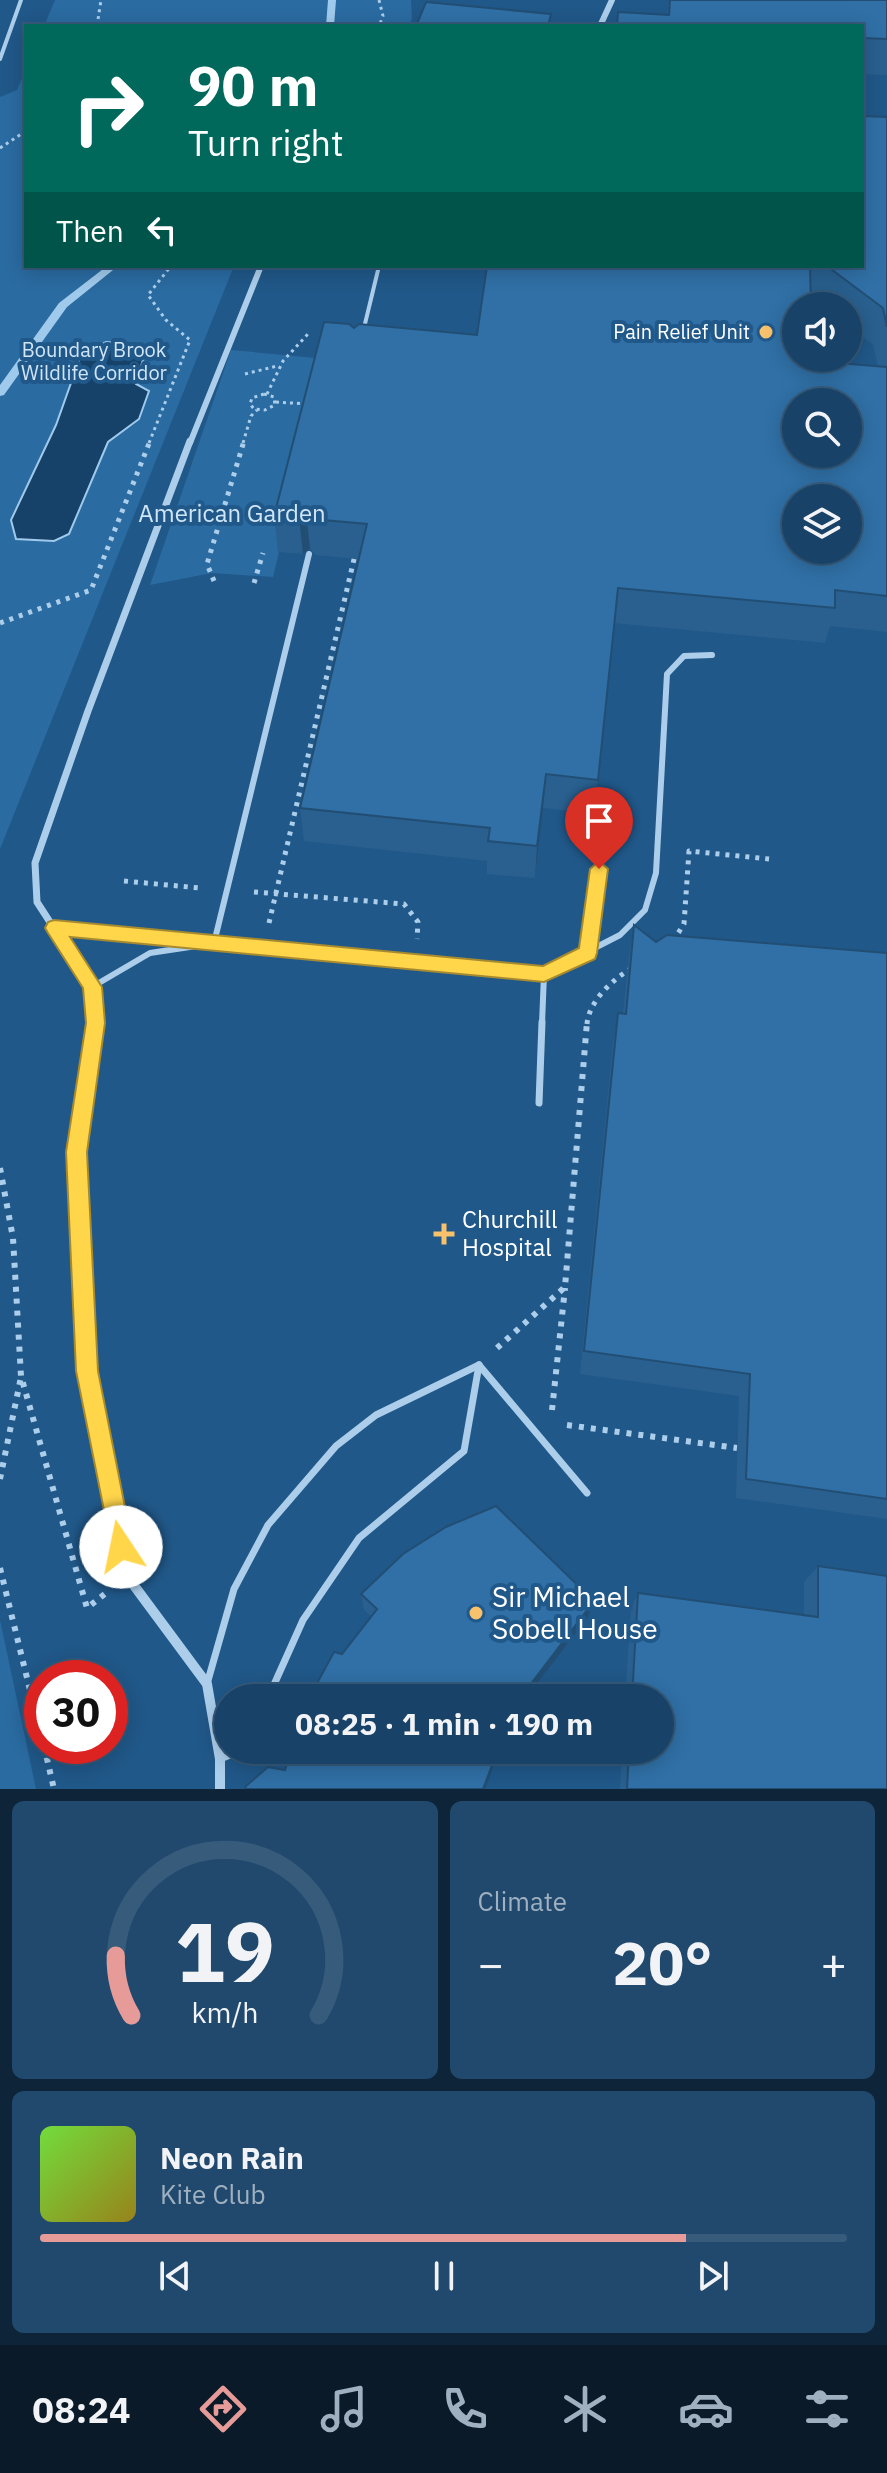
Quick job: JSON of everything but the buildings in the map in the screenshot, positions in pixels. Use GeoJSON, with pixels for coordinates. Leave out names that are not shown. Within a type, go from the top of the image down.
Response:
{"type":"FeatureCollection","features":[{"type":"Feature","properties":{"kind":"street"},"geometry":{"type":"LineString","coordinates":[[601,24],[612,0]]}},
{"type":"Feature","properties":{"kind":"street"},"geometry":{"type":"LineString","coordinates":[[214,1724],[207,1684],[127,1576],[87,1371],[77,1152],[95,1023],[92,987],[37,902],[35,863],[88,711],[207,395],[260,268]]}},
{"type":"Feature","properties":{"kind":"street"},"geometry":{"type":"LineString","coordinates":[[220,1764],[220,1789]]}},
{"type":"Feature","properties":{"kind":"lane"},"geometry":{"type":"LineString","coordinates":[[0,59],[21,0]]}},
{"type":"Feature","properties":{"kind":"lane"},"geometry":{"type":"LineString","coordinates":[[361,338],[378,268]]}},
{"type":"Feature","properties":{"kind":"lane"},"geometry":{"type":"LineString","coordinates":[[214,943],[309,554]]}},
{"type":"Feature","properties":{"kind":"lane"},"geometry":{"type":"LineString","coordinates":[[54,928],[544,974],[620,935],[645,910],[656,873],[667,674],[684,656],[712,655]]}},
{"type":"Feature","properties":{"kind":"lane"},"geometry":{"type":"LineString","coordinates":[[588,953],[603,840]]}},
{"type":"Feature","properties":{"kind":"lane"},"geometry":{"type":"LineString","coordinates":[[92,987],[150,953],[214,943]]}},
{"type":"Feature","properties":{"kind":"lane"},"geometry":{"type":"LineString","coordinates":[[539,1103],[544,974]]}},
{"type":"Feature","properties":{"kind":"lane"},"geometry":{"type":"LineString","coordinates":[[479,1365],[587,1493]]}},
{"type":"Feature","properties":{"kind":"lane"},"geometry":{"type":"LineString","coordinates":[[207,1684],[234,1589],[268,1525],[336,1446],[376,1415],[479,1365]]}},
{"type":"Feature","properties":{"kind":"lane"},"geometry":{"type":"LineString","coordinates":[[274,1684],[303,1620],[359,1538],[464,1451],[479,1365]]}},
{"type":"Feature","properties":{"kind":"path"},"geometry":{"type":"LineString","coordinates":[[97,24],[101,0]]}},
{"type":"Feature","properties":{"kind":"path"},"geometry":{"type":"LineString","coordinates":[[379,0],[383,16],[380,24]]}},
{"type":"Feature","properties":{"kind":"path"},"geometry":{"type":"LineString","coordinates":[[0,148],[24,132]]}},
{"type":"Feature","properties":{"kind":"path"},"geometry":{"type":"LineString","coordinates":[[0,623],[91,590],[190,340],[166,320],[148,295],[169,268]]}},
{"type":"Feature","properties":{"kind":"path"},"geometry":{"type":"LineString","coordinates":[[267,394],[277,366],[290,348],[308,334]]}},
{"type":"Feature","properties":{"kind":"path"},"geometry":{"type":"LineString","coordinates":[[276,402],[274,397],[267,394],[252,398],[251,406],[257,410],[269,409],[276,402],[314,405]]}},
{"type":"Feature","properties":{"kind":"path"},"geometry":{"type":"LineString","coordinates":[[214,581],[207,564],[251,416],[257,410]]}},
{"type":"Feature","properties":{"kind":"path"},"geometry":{"type":"LineString","coordinates":[[263,947],[358,543]]}},
{"type":"Feature","properties":{"kind":"path"},"geometry":{"type":"LineString","coordinates":[[254,583],[263,553]]}},
{"type":"Feature","properties":{"kind":"path"},"geometry":{"type":"LineString","coordinates":[[668,949],[684,924],[689,851],[769,859]]}},
{"type":"Feature","properties":{"kind":"path"},"geometry":{"type":"LineString","coordinates":[[124,881],[404,904],[418,922],[412,961]]}},
{"type":"Feature","properties":{"kind":"path"},"geometry":{"type":"LineString","coordinates":[[641,964],[613,979],[588,1016],[552,1411],[567,1426],[737,1448]]}},
{"type":"Feature","properties":{"kind":"path"},"geometry":{"type":"LineString","coordinates":[[0,1168],[13,1238],[21,1376],[87,1608],[127,1576]]}},
{"type":"Feature","properties":{"kind":"path"},"geometry":{"type":"LineString","coordinates":[[479,1365],[565,1287]]}},
{"type":"Feature","properties":{"kind":"path"},"geometry":{"type":"LineString","coordinates":[[0,1479],[21,1376]]}},
{"type":"Feature","properties":{"kind":"path"},"geometry":{"type":"LineString","coordinates":[[0,1568],[24,1666]]}},
{"type":"Feature","properties":{"kind":"path"},"geometry":{"type":"LineString","coordinates":[[48,1764],[54,1789]]}},
{"type":"Feature","properties":{"kind":"green space"},"geometry":{"type":"Polygon","coordinates":[[[55,0],[411,0],[412,19],[410,24],[45,24],[55,0]]]}},
{"type":"Feature","properties":{"kind":"green space","name":"Boundary Brook Wildlife Corridor"},"geometry":{"type":"Polygon","coordinates":[[[24,74],[24,268],[233,268],[0,849],[0,97],[17,90],[24,74]]]}},
{"type":"Feature","properties":{"kind":"green space","name":"American Garden"},"geometry":{"type":"Polygon","coordinates":[[[231,350],[326,359],[273,577],[212,573],[150,585],[231,350]]]}},
{"type":"Feature","properties":{"kind":"green space"},"geometry":{"type":"Polygon","coordinates":[[[0,1620],[24,1733],[24,1764],[31,1764],[36,1789],[0,1789],[0,1620]]]}},
{"type":"Feature","properties":{"kind":"shaded area"},"geometry":{"type":"Polygon","coordinates":[[[106,342],[129,344],[144,356],[136,384],[149,391],[139,419],[108,442],[69,534],[54,541],[16,539],[11,520],[56,425],[81,355],[106,342]]]}},
{"type":"Feature","properties":{"kind":"waterway"},"geometry":{"type":"LineString","coordinates":[[330,24],[332,0]]}},
{"type":"Feature","properties":{"kind":"waterway"},"geometry":{"type":"LineString","coordinates":[[0,393],[63,305],[110,268]]}},
{"type":"Feature","properties":{"kind":"place","name":"Pain Relief Unit"},"geometry":{"type":"Point","coordinates":[766,332]}},
{"type":"Feature","properties":{"kind":"place","name":"Churchill Hospital"},"geometry":{"type":"Point","coordinates":[444,1234]}},
{"type":"Feature","properties":{"kind":"place","name":"Sir Michael Sobell House"},"geometry":{"type":"Point","coordinates":[476,1613]}},
{"type":"Feature","properties":{"kind":"route"},"geometry":{"type":"LineString","coordinates":[[121,1547],[87,1371],[77,1152],[95,1023],[92,987],[54,928],[544,974],[588,953],[599,869]]}}]}
